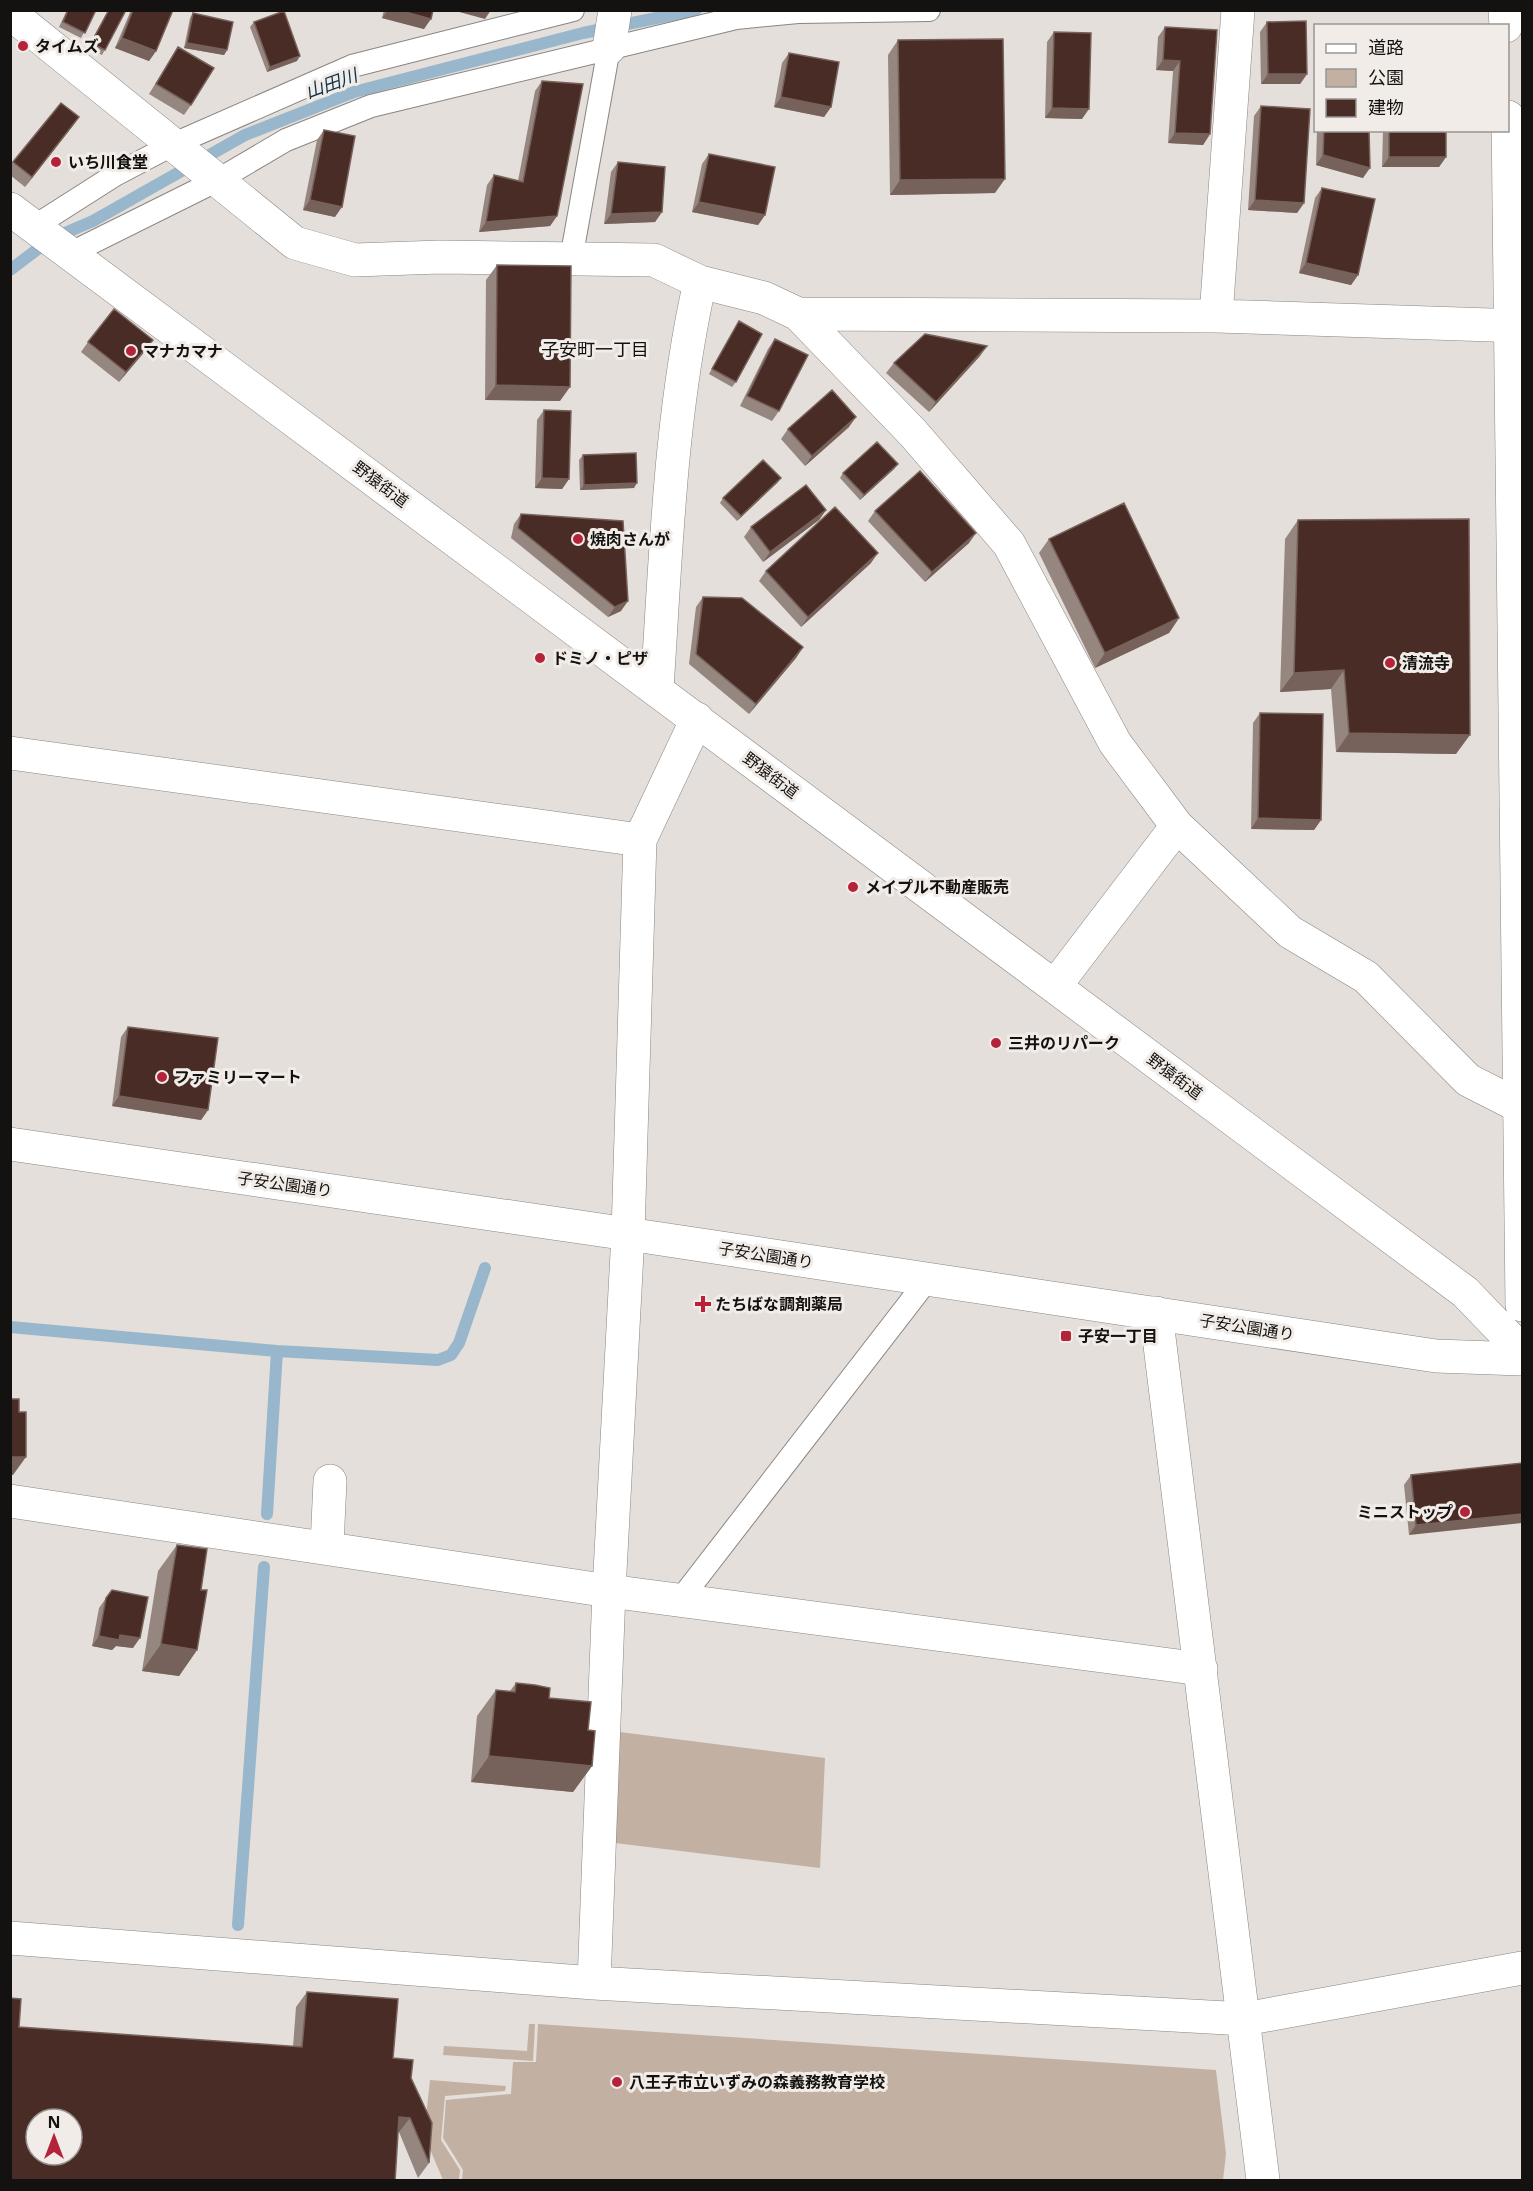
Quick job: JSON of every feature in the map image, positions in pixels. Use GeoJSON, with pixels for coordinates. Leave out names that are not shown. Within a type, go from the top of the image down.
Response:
{"type":"FeatureCollection","features":[{"type":"Feature","properties":{"kind":"street"},"geometry":{"type":"LineString","coordinates":[[1216,315],[1238,10]]}},
{"type":"Feature","properties":{"kind":"street"},"geometry":{"type":"LineString","coordinates":[[10,13],[295,243],[355,260],[440,257],[654,260],[700,282],[764,298],[798,314],[913,433],[1009,544],[1115,743],[1177,826],[1290,932],[1366,977],[1468,1080],[1521,1107]]}},
{"type":"Feature","properties":{"kind":"street"},"geometry":{"type":"LineString","coordinates":[[1509,132],[1517,326],[1522,1305]]}},
{"type":"Feature","properties":{"kind":"street","name":"野猿街道"},"geometry":{"type":"LineString","coordinates":[[44,233],[1466,1292],[1522,1351]]}},
{"type":"Feature","properties":{"kind":"street"},"geometry":{"type":"LineString","coordinates":[[657,689],[677,420],[686,342],[700,282]]}},
{"type":"Feature","properties":{"kind":"street"},"geometry":{"type":"LineString","coordinates":[[798,314],[1216,315],[1517,326]]}},
{"type":"Feature","properties":{"kind":"street"},"geometry":{"type":"LineString","coordinates":[[594,1983],[609,1591],[628,1234],[640,840],[697,719]]}},
{"type":"Feature","properties":{"kind":"street"},"geometry":{"type":"LineString","coordinates":[[10,753],[640,840]]}},
{"type":"Feature","properties":{"kind":"street"},"geometry":{"type":"LineString","coordinates":[[1055,986],[1177,826]]}},
{"type":"Feature","properties":{"kind":"street","name":"子安公園通り"},"geometry":{"type":"LineString","coordinates":[[10,1144],[628,1234],[1436,1356],[1522,1359]]}},
{"type":"Feature","properties":{"kind":"street"},"geometry":{"type":"LineString","coordinates":[[1156,1313],[1245,2019],[1263,2181]]}},
{"type":"Feature","properties":{"kind":"street"},"geometry":{"type":"LineString","coordinates":[[327,1546],[330,1481]]}},
{"type":"Feature","properties":{"kind":"street"},"geometry":{"type":"LineString","coordinates":[[10,1501],[327,1546],[609,1591],[1201,1669]]}},
{"type":"Feature","properties":{"kind":"street"},"geometry":{"type":"LineString","coordinates":[[10,1938],[594,1983],[1245,2019],[1522,1968]]}},
{"type":"Feature","properties":{"kind":"lane"},"geometry":{"type":"LineString","coordinates":[[44,233],[115,175],[352,66],[573,10]]}},
{"type":"Feature","properties":{"kind":"lane"},"geometry":{"type":"LineString","coordinates":[[44,233],[215,178],[286,140],[371,106],[612,27],[798,12],[929,10]]}},
{"type":"Feature","properties":{"kind":"lane"},"geometry":{"type":"LineString","coordinates":[[571,259],[612,27]]}},
{"type":"Feature","properties":{"kind":"lane"},"geometry":{"type":"LineString","coordinates":[[680,1600],[928,1279]]}},
{"type":"Feature","properties":{"kind":"green space"},"geometry":{"type":"Polygon","coordinates":[[[604,1730],[825,1758],[820,1868],[599,1841],[604,1730]]]}},
{"type":"Feature","properties":{"kind":"green space"},"geometry":{"type":"Polygon","coordinates":[[[529,2024],[535,2024],[533,2061],[443,2055],[444,2046],[527,2051],[529,2024]]]}},
{"type":"Feature","properties":{"kind":"green space"},"geometry":{"type":"Polygon","coordinates":[[[538,2024],[1216,2070],[1226,2154],[1223,2180],[462,2180],[463,2170],[443,2138],[446,2100],[511,2094],[513,2062],[536,2062],[538,2024]]]}},
{"type":"Feature","properties":{"kind":"green space"},"geometry":{"type":"Polygon","coordinates":[[[430,2080],[506,2086],[505,2091],[445,2096],[441,2140],[460,2170],[459,2180],[443,2180],[424,2135],[430,2080]]]}},
{"type":"Feature","properties":{"kind":"building"},"geometry":{"type":"Polygon","coordinates":[[[68,10],[96,10],[85,33],[63,22],[68,10]]]}},
{"type":"Feature","properties":{"kind":"building"},"geometry":{"type":"Polygon","coordinates":[[[109,10],[126,10],[105,50],[91,43],[109,10]]]}},
{"type":"Feature","properties":{"kind":"building"},"geometry":{"type":"Polygon","coordinates":[[[133,10],[173,10],[156,51],[122,38],[133,10]]]}},
{"type":"Feature","properties":{"kind":"building"},"geometry":{"type":"Polygon","coordinates":[[[398,10],[433,10],[431,19],[398,10]]]}},
{"type":"Feature","properties":{"kind":"building"},"geometry":{"type":"Polygon","coordinates":[[[284,11],[300,56],[270,67],[254,22],[284,11]]]}},
{"type":"Feature","properties":{"kind":"building"},"geometry":{"type":"Polygon","coordinates":[[[193,13],[233,22],[227,50],[187,43],[193,13]]]}},
{"type":"Feature","properties":{"kind":"building"},"geometry":{"type":"Polygon","coordinates":[[[1306,21],[1307,74],[1268,74],[1267,22],[1306,21]]]}},
{"type":"Feature","properties":{"kind":"building"},"geometry":{"type":"Polygon","coordinates":[[[1165,27],[1217,30],[1210,134],[1175,133],[1180,61],[1163,60],[1165,27]]]}},
{"type":"Feature","properties":{"kind":"building"},"geometry":{"type":"Polygon","coordinates":[[[1054,32],[1091,33],[1089,109],[1052,108],[1054,32]]]}},
{"type":"Feature","properties":{"kind":"building"},"geometry":{"type":"Polygon","coordinates":[[[1003,39],[1005,179],[900,180],[898,40],[1003,39]]]}},
{"type":"Feature","properties":{"kind":"building"},"geometry":{"type":"Polygon","coordinates":[[[178,47],[214,68],[191,105],[156,84],[178,47]]]}},
{"type":"Feature","properties":{"kind":"building"},"geometry":{"type":"Polygon","coordinates":[[[789,53],[839,62],[831,107],[781,97],[789,53]]]}},
{"type":"Feature","properties":{"kind":"building"},"geometry":{"type":"Polygon","coordinates":[[[542,81],[583,84],[557,216],[486,222],[494,175],[523,182],[542,81]]]}},
{"type":"Feature","properties":{"kind":"building"},"geometry":{"type":"Polygon","coordinates":[[[61,103],[79,117],[32,177],[13,162],[61,103]]]}},
{"type":"Feature","properties":{"kind":"building"},"geometry":{"type":"Polygon","coordinates":[[[1261,106],[1310,109],[1304,203],[1255,200],[1261,106]]]}},
{"type":"Feature","properties":{"kind":"building"},"geometry":{"type":"Polygon","coordinates":[[[324,130],[355,136],[342,207],[310,200],[324,130]]]}},
{"type":"Feature","properties":{"kind":"building"},"geometry":{"type":"Polygon","coordinates":[[[1324,132],[1369,132],[1370,168],[1323,155],[1324,132]]]}},
{"type":"Feature","properties":{"kind":"building"},"geometry":{"type":"Polygon","coordinates":[[[1389,132],[1446,132],[1446,157],[1389,157],[1389,132]]]}},
{"type":"Feature","properties":{"kind":"building"},"geometry":{"type":"Polygon","coordinates":[[[709,154],[775,167],[765,215],[699,202],[709,154]]]}},
{"type":"Feature","properties":{"kind":"building"},"geometry":{"type":"Polygon","coordinates":[[[618,162],[665,167],[662,212],[611,214],[618,162]]]}},
{"type":"Feature","properties":{"kind":"building"},"geometry":{"type":"Polygon","coordinates":[[[1322,188],[1375,199],[1358,275],[1306,263],[1322,188]]]}},
{"type":"Feature","properties":{"kind":"building"},"geometry":{"type":"Polygon","coordinates":[[[497,265],[571,266],[570,387],[496,385],[497,265]]]}},
{"type":"Feature","properties":{"kind":"building"},"geometry":{"type":"Polygon","coordinates":[[[114,309],[153,340],[126,372],[88,342],[114,309]]]}},
{"type":"Feature","properties":{"kind":"building"},"geometry":{"type":"Polygon","coordinates":[[[739,321],[762,334],[736,382],[712,369],[739,321]]]}},
{"type":"Feature","properties":{"kind":"building"},"geometry":{"type":"Polygon","coordinates":[[[925,334],[987,346],[936,402],[894,363],[925,334]]]}},
{"type":"Feature","properties":{"kind":"building"},"geometry":{"type":"Polygon","coordinates":[[[775,339],[808,355],[779,411],[747,396],[775,339]]]}},
{"type":"Feature","properties":{"kind":"building"},"geometry":{"type":"Polygon","coordinates":[[[832,390],[856,417],[812,456],[788,429],[832,390]]]}},
{"type":"Feature","properties":{"kind":"building"},"geometry":{"type":"Polygon","coordinates":[[[544,410],[571,411],[569,479],[542,478],[544,410]]]}},
{"type":"Feature","properties":{"kind":"building"},"geometry":{"type":"Polygon","coordinates":[[[877,442],[898,464],[864,495],[843,473],[877,442]]]}},
{"type":"Feature","properties":{"kind":"building"},"geometry":{"type":"Polygon","coordinates":[[[636,453],[637,483],[584,485],[583,455],[636,453]]]}},
{"type":"Feature","properties":{"kind":"building"},"geometry":{"type":"Polygon","coordinates":[[[763,460],[781,478],[741,516],[723,498],[763,460]]]}},
{"type":"Feature","properties":{"kind":"building"},"geometry":{"type":"Polygon","coordinates":[[[920,471],[976,533],[932,572],[875,511],[920,471]]]}},
{"type":"Feature","properties":{"kind":"building"},"geometry":{"type":"Polygon","coordinates":[[[806,485],[826,510],[770,552],[751,527],[806,485]]]}},
{"type":"Feature","properties":{"kind":"building"},"geometry":{"type":"Polygon","coordinates":[[[1124,503],[1179,618],[1105,653],[1049,539],[1124,503]]]}},
{"type":"Feature","properties":{"kind":"building"},"geometry":{"type":"Polygon","coordinates":[[[835,507],[878,553],[808,617],[766,571],[835,507]]]}},
{"type":"Feature","properties":{"kind":"building"},"geometry":{"type":"Polygon","coordinates":[[[521,514],[623,521],[628,601],[615,607],[518,528],[521,514]]]}},
{"type":"Feature","properties":{"kind":"building"},"geometry":{"type":"Polygon","coordinates":[[[1469,519],[1470,735],[1349,733],[1344,670],[1294,673],[1298,520],[1469,519]]]}},
{"type":"Feature","properties":{"kind":"building"},"geometry":{"type":"Polygon","coordinates":[[[703,597],[742,598],[803,647],[756,704],[696,654],[703,597]]]}},
{"type":"Feature","properties":{"kind":"building"},"geometry":{"type":"Polygon","coordinates":[[[1260,713],[1323,714],[1321,820],[1258,818],[1260,713]]]}},
{"type":"Feature","properties":{"kind":"building","name":"ファミリーマート"},"geometry":{"type":"Polygon","coordinates":[[[128,1027],[218,1038],[208,1110],[119,1096],[128,1027]]]}},
{"type":"Feature","properties":{"kind":"building"},"geometry":{"type":"Polygon","coordinates":[[[10,1399],[19,1399],[19,1412],[26,1412],[26,1457],[10,1457],[10,1399]]]}},
{"type":"Feature","properties":{"kind":"building","name":"ミニストップ"},"geometry":{"type":"Polygon","coordinates":[[[1522,1463],[1522,1514],[1416,1525],[1411,1475],[1522,1463]]]}},
{"type":"Feature","properties":{"kind":"building"},"geometry":{"type":"Polygon","coordinates":[[[177,1545],[207,1549],[201,1590],[207,1590],[197,1650],[161,1644],[177,1545]]]}},
{"type":"Feature","properties":{"kind":"building"},"geometry":{"type":"Polygon","coordinates":[[[112,1590],[148,1597],[140,1638],[120,1635],[119,1640],[99,1636],[106,1598],[112,1590]]]}},
{"type":"Feature","properties":{"kind":"building"},"geometry":{"type":"Polygon","coordinates":[[[516,1683],[550,1688],[549,1698],[591,1702],[588,1730],[595,1731],[592,1766],[489,1756],[496,1690],[515,1692],[516,1683]]]}},
{"type":"Feature","properties":{"kind":"building"},"geometry":{"type":"Polygon","coordinates":[[[307,1992],[398,1999],[393,2058],[413,2060],[411,2078],[432,2123],[429,2163],[410,2118],[399,2117],[395,2181],[10,2181],[10,1998],[21,1999],[19,2027],[302,2047],[307,1992]]]}},
{"type":"Feature","properties":{"kind":"waterway","name":"山田川"},"geometry":{"type":"LineString","coordinates":[[10,270],[51,239],[93,221],[245,135],[354,92],[583,33],[696,10]]}},
{"type":"Feature","properties":{"kind":"waterway"},"geometry":{"type":"LineString","coordinates":[[10,1327],[277,1351],[438,1360],[451,1355],[459,1343],[485,1268]]}},
{"type":"Feature","properties":{"kind":"waterway"},"geometry":{"type":"LineString","coordinates":[[267,1514],[277,1351]]}},
{"type":"Feature","properties":{"kind":"waterway"},"geometry":{"type":"LineString","coordinates":[[238,1925],[264,1567]]}},
{"type":"Feature","properties":{"kind":"place","name":"タイムズ"},"geometry":{"type":"Point","coordinates":[23,46]}},
{"type":"Feature","properties":{"kind":"place","name":"いち川食堂"},"geometry":{"type":"Point","coordinates":[56,162]}},
{"type":"Feature","properties":{"kind":"place","name":"マナカマナ"},"geometry":{"type":"Point","coordinates":[131,351]}},
{"type":"Feature","properties":{"kind":"place","name":"焼肉さんが"},"geometry":{"type":"Point","coordinates":[578,539]}},
{"type":"Feature","properties":{"kind":"place","name":"ドミノ・ピザ"},"geometry":{"type":"Point","coordinates":[540,658]}},
{"type":"Feature","properties":{"kind":"place","name":"清流寺"},"geometry":{"type":"Point","coordinates":[1390,663]}},
{"type":"Feature","properties":{"kind":"place","name":"メイプル不動産販売"},"geometry":{"type":"Point","coordinates":[853,887]}},
{"type":"Feature","properties":{"kind":"place","name":"三井のリパーク"},"geometry":{"type":"Point","coordinates":[996,1043]}},
{"type":"Feature","properties":{"kind":"place","name":"ファミリーマート"},"geometry":{"type":"Point","coordinates":[162,1077]}},
{"type":"Feature","properties":{"kind":"place","name":"たちばな調剤薬局"},"geometry":{"type":"Point","coordinates":[703,1304]}},
{"type":"Feature","properties":{"kind":"place","name":"子安一丁目"},"geometry":{"type":"Point","coordinates":[1066,1336]}},
{"type":"Feature","properties":{"kind":"place","name":"ミニストップ"},"geometry":{"type":"Point","coordinates":[1465,1512]}},
{"type":"Feature","properties":{"kind":"place","name":"八王子市立いずみの森義務教育学校"},"geometry":{"type":"Point","coordinates":[617,2082]}},
{"type":"Feature","properties":{"kind":"district","name":"子安町一丁目"},"geometry":{"type":"Point","coordinates":[595,349]}}]}
